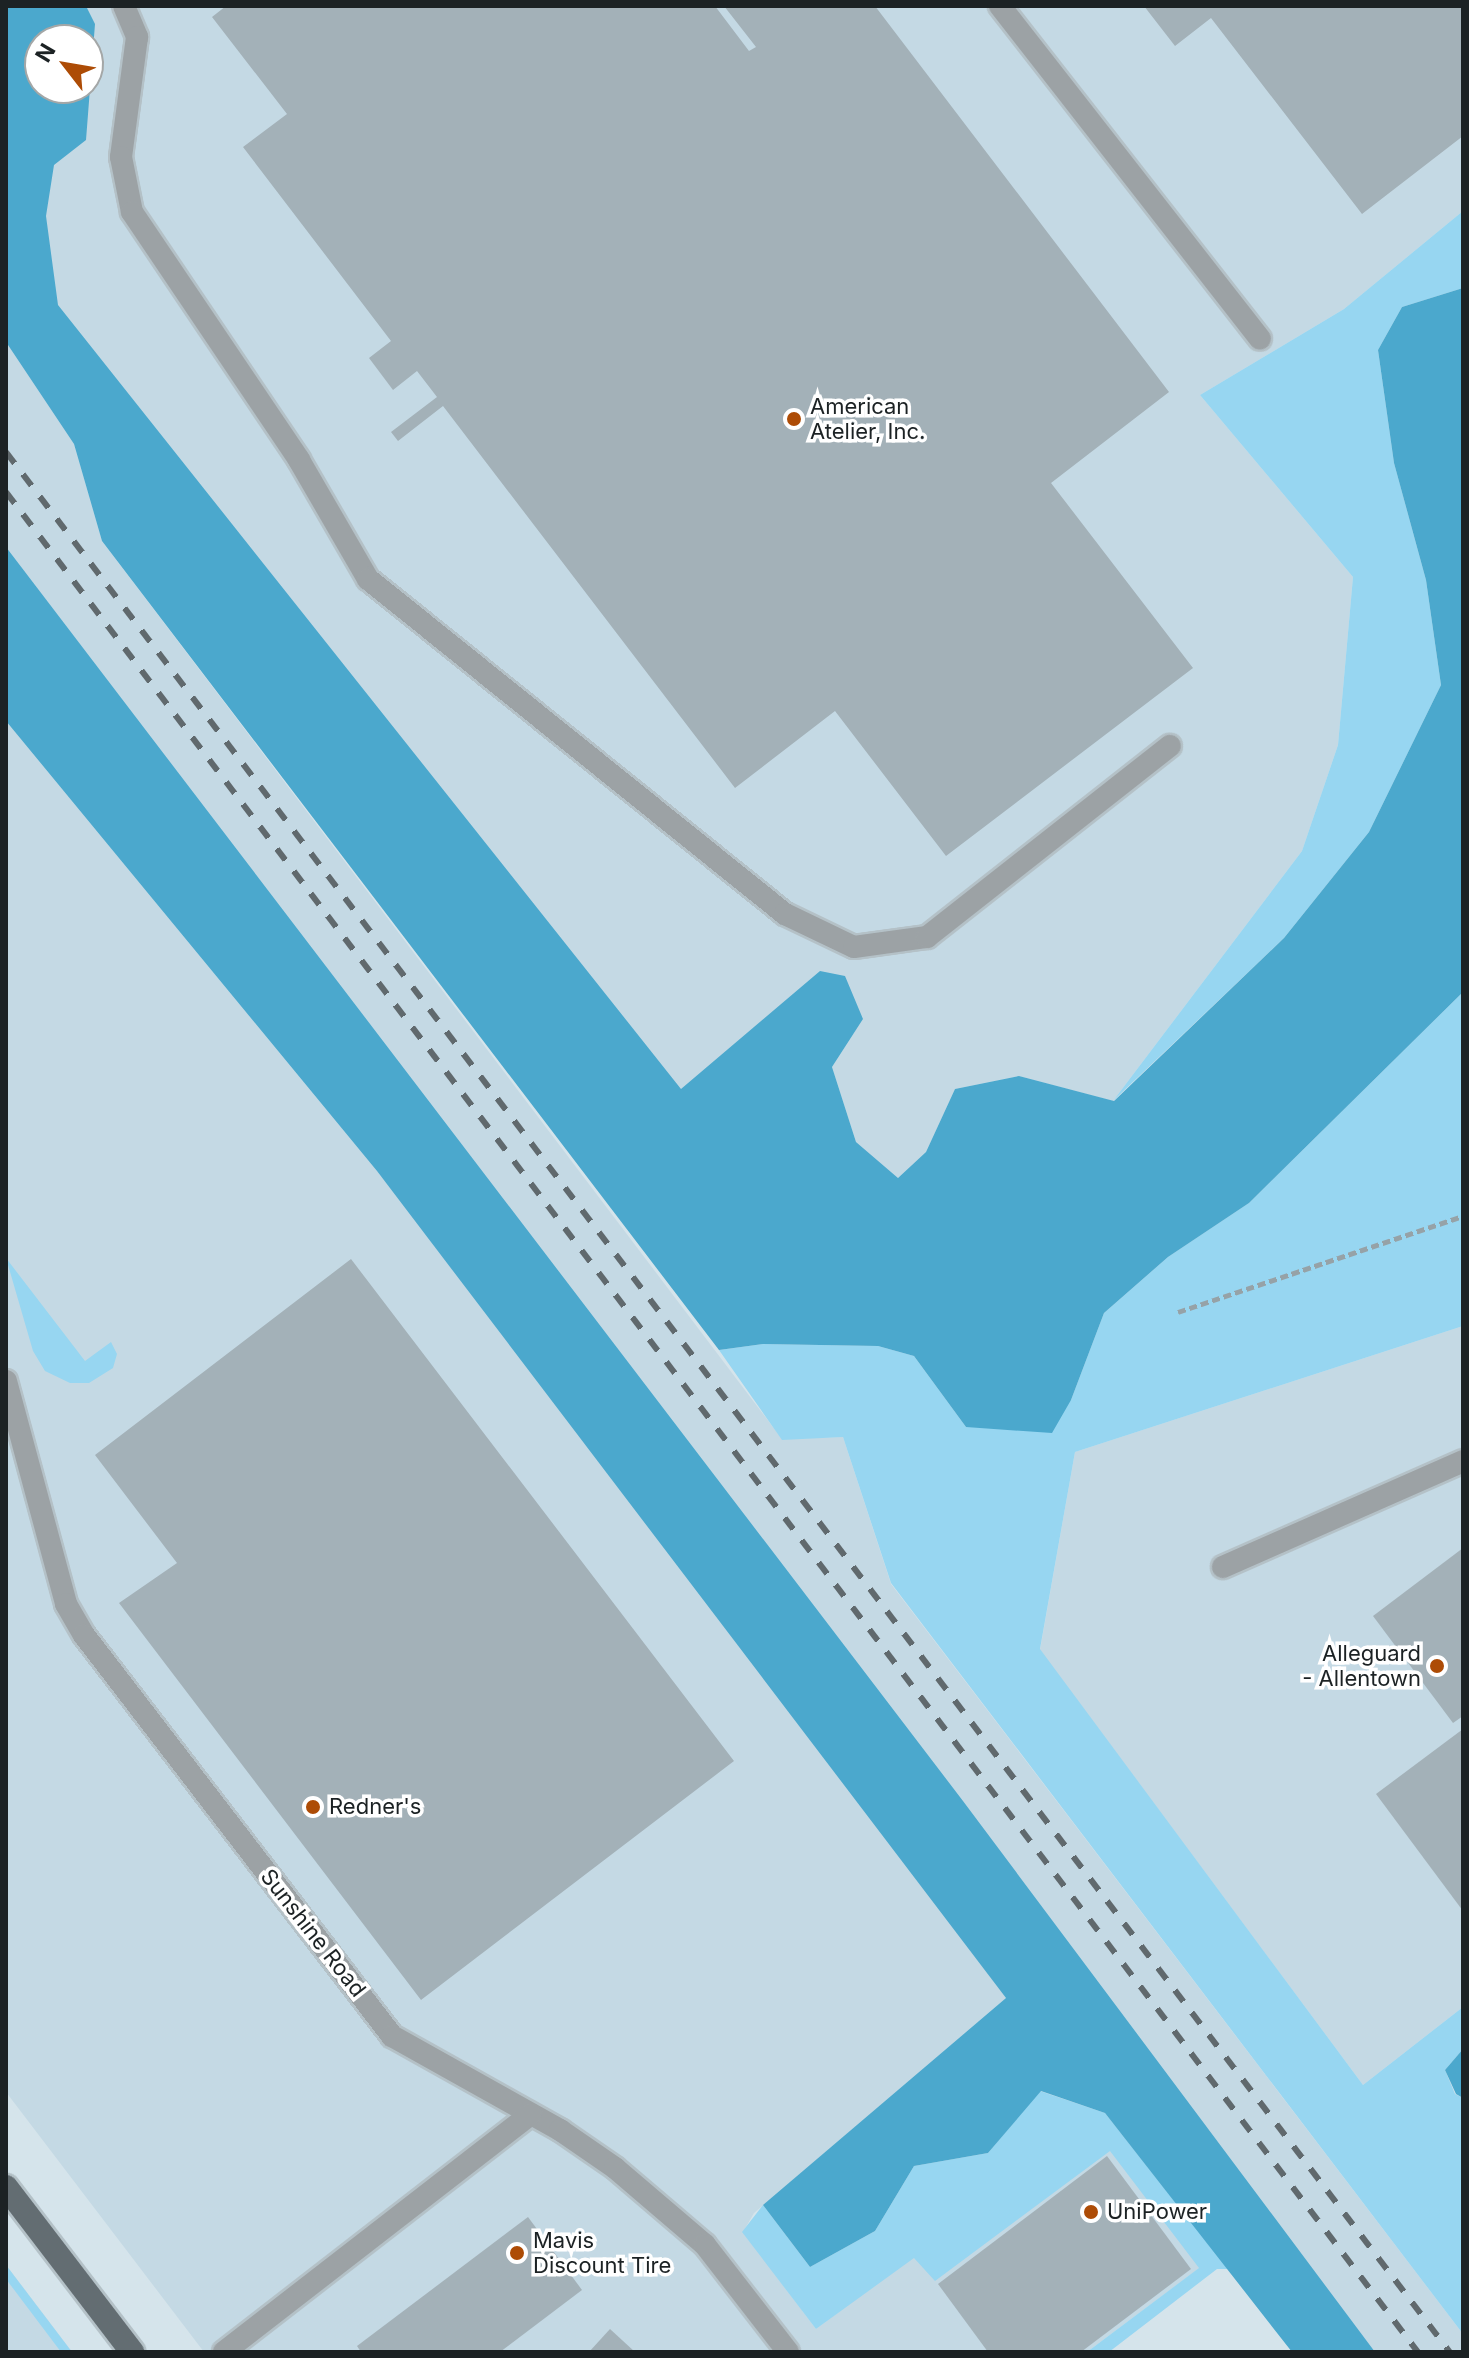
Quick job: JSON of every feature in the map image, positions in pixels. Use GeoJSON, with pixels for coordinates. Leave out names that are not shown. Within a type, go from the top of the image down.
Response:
{"type":"FeatureCollection","features":[{"type":"Feature","properties":{"kind":"main road"},"geometry":{"type":"LineString","coordinates":[[6,2187],[132,2352]]}},
{"type":"Feature","properties":{"kind":"lane"},"geometry":{"type":"LineString","coordinates":[[124,6],[137,37],[121,157],[132,212],[299,460],[368,579],[785,914],[854,947],[927,937],[1170,746]]}},
{"type":"Feature","properties":{"kind":"lane"},"geometry":{"type":"LineString","coordinates":[[1000,6],[1260,339]]}},
{"type":"Feature","properties":{"kind":"lane","name":"Sunshine Road"},"geometry":{"type":"LineString","coordinates":[[6,1381],[66,1604],[84,1635],[392,2036],[409,2050],[531,2114],[615,2168],[705,2245],[788,2352]]}},
{"type":"Feature","properties":{"kind":"lane"},"geometry":{"type":"LineString","coordinates":[[1223,1567],[1463,1461]]}},
{"type":"Feature","properties":{"kind":"lane"},"geometry":{"type":"LineString","coordinates":[[224,2352],[531,2114]]}},
{"type":"Feature","properties":{"kind":"path"},"geometry":{"type":"LineString","coordinates":[[1178,1312],[1463,1216]]}},
{"type":"Feature","properties":{"kind":"shaded area"},"geometry":{"type":"Polygon","coordinates":[[[6,6],[1463,6],[1463,211],[1344,309],[1200,395],[1353,577],[1338,745],[1302,851],[1113,1101],[1019,1076],[955,1089],[926,1152],[898,1178],[856,1142],[832,1067],[863,1019],[670,1144],[6,269],[6,6]]]}},
{"type":"Feature","properties":{"kind":"shaded area"},"geometry":{"type":"Polygon","coordinates":[[[6,6],[86,6],[95,24],[24,24],[24,104],[89,104],[86,140],[54,165],[46,216],[58,305],[681,1089],[820,971],[845,976],[863,1019],[832,1067],[856,1142],[898,1178],[926,1152],[955,1089],[1019,1076],[1114,1101],[1284,938],[1369,832],[1441,685],[1426,580],[1394,463],[1378,350],[1402,307],[1463,288],[1463,992],[1249,1203],[1168,1257],[1104,1313],[1071,1400],[1052,1433],[966,1427],[914,1356],[878,1346],[763,1344],[719,1350],[102,541],[74,444],[6,342],[6,6]]]}},
{"type":"Feature","properties":{"kind":"shaded area"},"geometry":{"type":"Polygon","coordinates":[[[1463,211],[1463,288],[1402,307],[1378,350],[1394,463],[1426,580],[1441,685],[1369,832],[1284,938],[1113,1101],[1302,851],[1338,745],[1353,577],[1200,395],[1344,309],[1463,211]]]}},
{"type":"Feature","properties":{"kind":"shaded area"},"geometry":{"type":"Polygon","coordinates":[[[6,342],[74,444],[102,541],[782,1439],[843,1437],[891,1584],[1463,2334],[1463,2352],[1375,2352],[6,547],[6,342]]]}},
{"type":"Feature","properties":{"kind":"shaded area"},"geometry":{"type":"Polygon","coordinates":[[[6,547],[963,1801],[1375,2352],[1292,2352],[1105,2113],[1041,2091],[988,2153],[914,2166],[875,2231],[810,2267],[763,2205],[1006,1998],[377,1171],[6,721],[6,547]]]}},
{"type":"Feature","properties":{"kind":"shaded area"},"geometry":{"type":"Polygon","coordinates":[[[6,721],[377,1171],[716,1601],[1006,1998],[754,2213],[743,2232],[816,2329],[1105,2113],[1217,2255],[1087,2352],[204,2352],[6,2092],[6,721]]]}},
{"type":"Feature","properties":{"kind":"shaded area"},"geometry":{"type":"Polygon","coordinates":[[[1463,992],[1463,1326],[1075,1452],[1040,1649],[1363,2085],[1463,2007],[1463,2049],[1445,2070],[1455,2094],[1463,2098],[1463,2334],[891,1583],[843,1437],[782,1440],[719,1350],[763,1344],[878,1346],[914,1356],[966,1427],[1071,1400],[1104,1313],[1168,1257],[1249,1203],[1463,992]]]}},
{"type":"Feature","properties":{"kind":"shaded area"},"geometry":{"type":"Polygon","coordinates":[[[6,1258],[85,1361],[111,1342],[117,1354],[113,1368],[89,1383],[70,1383],[45,1371],[33,1351],[6,1258]]]}},
{"type":"Feature","properties":{"kind":"shaded area"},"geometry":{"type":"Polygon","coordinates":[[[1463,1326],[1463,2007],[1363,2085],[1040,1650],[1075,1452],[1463,1326]]]}},
{"type":"Feature","properties":{"kind":"shaded area"},"geometry":{"type":"Polygon","coordinates":[[[1463,2049],[1463,2098],[1456,2094],[1445,2070],[1463,2049]]]}},
{"type":"Feature","properties":{"kind":"shaded area"},"geometry":{"type":"Polygon","coordinates":[[[1040,2091],[1105,2113],[1228,2269],[1217,2269],[1109,2352],[1087,2352],[1199,2268],[1110,2151],[935,2281],[914,2258],[816,2329],[742,2232],[763,2205],[810,2267],[875,2231],[914,2166],[988,2153],[1040,2091]]]}},
{"type":"Feature","properties":{"kind":"shaded area"},"geometry":{"type":"Polygon","coordinates":[[[6,2265],[72,2352],[6,2352],[6,2265]]]}},
{"type":"Feature","properties":{"kind":"shaded area"},"geometry":{"type":"Polygon","coordinates":[[[6,2265],[72,2352],[61,2352],[6,2279],[6,2265]]]}},
{"type":"Feature","properties":{"kind":"building","name":"American Atelier, Inc."},"geometry":{"type":"Polygon","coordinates":[[[226,6],[715,6],[749,51],[756,47],[724,6],[875,6],[1169,392],[1051,483],[1193,668],[946,856],[835,711],[735,788],[443,406],[398,441],[391,432],[437,397],[417,371],[393,390],[369,358],[391,341],[243,147],[287,114],[212,17],[226,6]]]}},
{"type":"Feature","properties":{"kind":"building"},"geometry":{"type":"Polygon","coordinates":[[[1144,6],[1463,6],[1463,136],[1362,214],[1211,18],[1175,46],[1144,6]]]}},
{"type":"Feature","properties":{"kind":"building"},"geometry":{"type":"Polygon","coordinates":[[[351,1259],[734,1761],[421,2000],[119,1603],[177,1563],[95,1455],[351,1259]]]}},
{"type":"Feature","properties":{"kind":"building","name":"Alleguard - Allentown"},"geometry":{"type":"Polygon","coordinates":[[[1463,1548],[1463,1716],[1453,1723],[1373,1616],[1463,1548]]]}},
{"type":"Feature","properties":{"kind":"building"},"geometry":{"type":"Polygon","coordinates":[[[1463,1729],[1463,1911],[1376,1794],[1463,1729]]]}},
{"type":"Feature","properties":{"kind":"building","name":"UniPower"},"geometry":{"type":"Polygon","coordinates":[[[1107,2156],[1191,2269],[1081,2352],[988,2352],[938,2284],[1107,2156]]]}},
{"type":"Feature","properties":{"kind":"building","name":"Mavis Discount Tire"},"geometry":{"type":"Polygon","coordinates":[[[528,2217],[582,2290],[500,2352],[361,2352],[357,2346],[528,2217]]]}},
{"type":"Feature","properties":{"kind":"building"},"geometry":{"type":"Polygon","coordinates":[[[610,2329],[635,2352],[589,2352],[610,2329]]]}},
{"type":"Feature","properties":{"kind":"railway"},"geometry":{"type":"LineString","coordinates":[[6,452],[1450,2352]]}},
{"type":"Feature","properties":{"kind":"railway"},"geometry":{"type":"LineString","coordinates":[[6,492],[1418,2352]]}},
{"type":"Feature","properties":{"kind":"place","name":"American Atelier, Inc."},"geometry":{"type":"Point","coordinates":[794,419]}},
{"type":"Feature","properties":{"kind":"place","name":"Alleguard - Allentown"},"geometry":{"type":"Point","coordinates":[1437,1666]}},
{"type":"Feature","properties":{"kind":"place","name":"Redner's"},"geometry":{"type":"Point","coordinates":[313,1807]}},
{"type":"Feature","properties":{"kind":"place","name":"UniPower"},"geometry":{"type":"Point","coordinates":[1091,2212]}},
{"type":"Feature","properties":{"kind":"place","name":"Mavis Discount Tire"},"geometry":{"type":"Point","coordinates":[517,2253]}}]}
